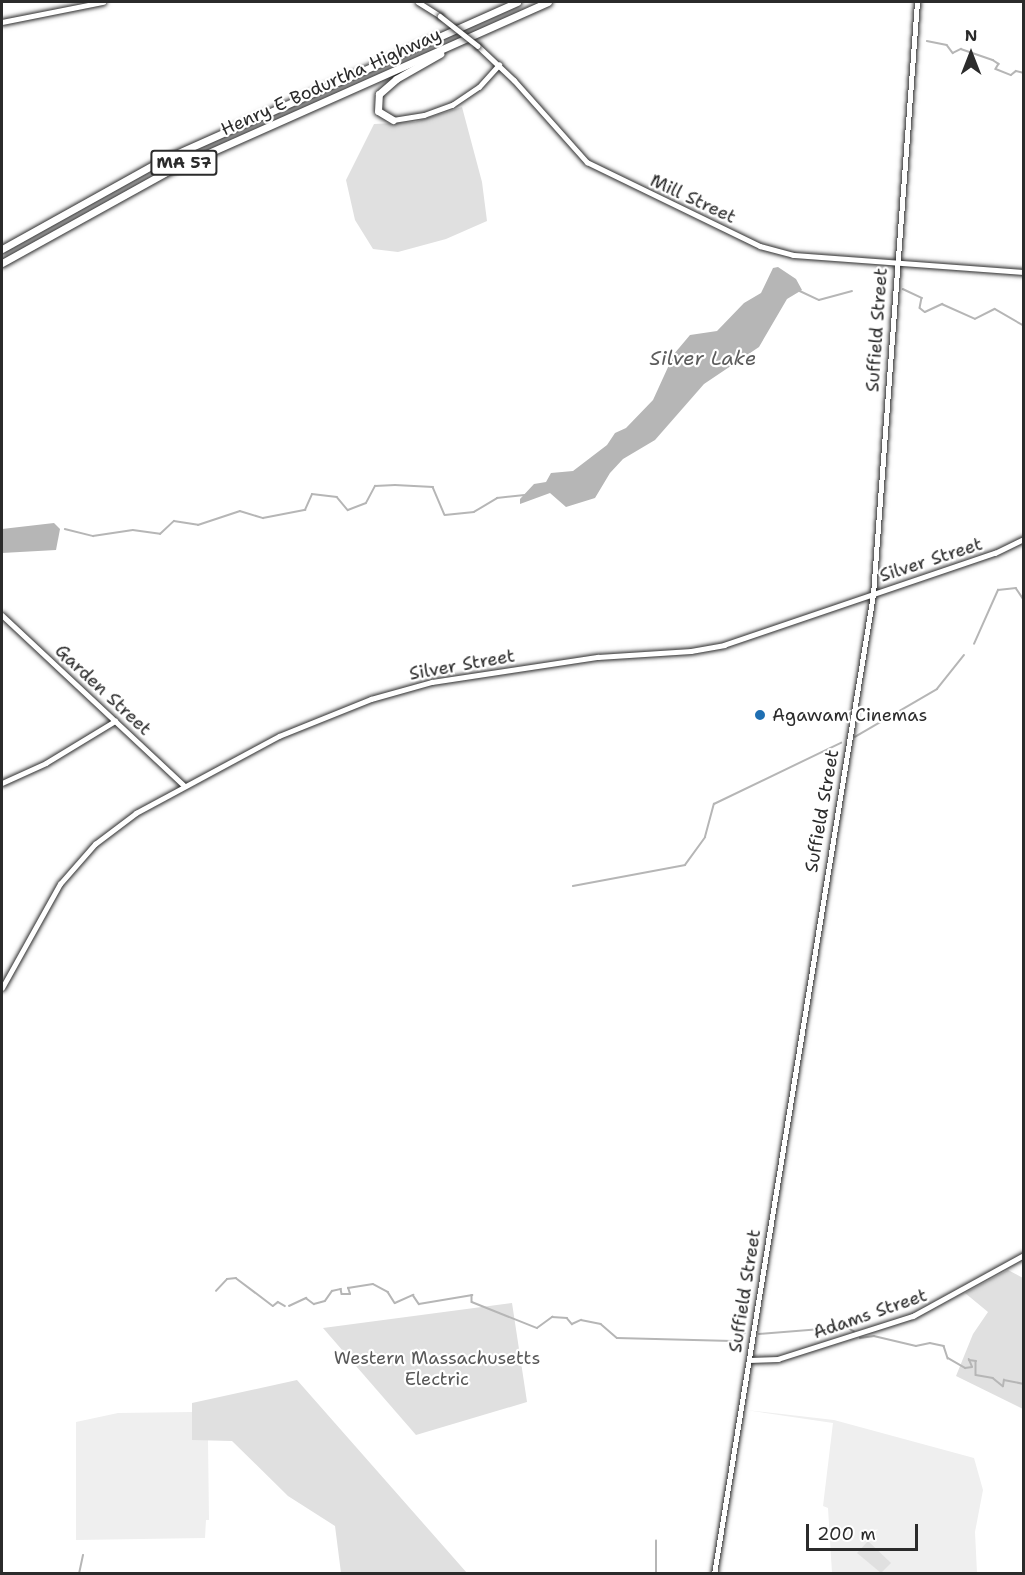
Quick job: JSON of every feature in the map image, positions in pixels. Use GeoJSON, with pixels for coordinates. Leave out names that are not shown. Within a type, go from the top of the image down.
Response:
{"type":"FeatureCollection","features":[{"type":"Feature","properties":{"kind":"highway","name":"Henry E Bodurtha Highway"},"geometry":{"type":"LineString","coordinates":[[2,249],[158,162],[517,2]]}},
{"type":"Feature","properties":{"kind":"highway","name":"Henry E Bodurtha Highway"},"geometry":{"type":"LineString","coordinates":[[2,263],[166,172],[548,2]]}},
{"type":"Feature","properties":{"kind":"highway"},"geometry":{"type":"LineString","coordinates":[[393,120],[382,115],[376,107],[378,96],[387,86],[504,21]]}},
{"type":"Feature","properties":{"kind":"main road","name":"Suffield Street"},"geometry":{"type":"LineString","coordinates":[[714,1574],[873,594],[896,264],[918,2]]}},
{"type":"Feature","properties":{"kind":"street"},"geometry":{"type":"LineString","coordinates":[[2,22],[103,2]]}},
{"type":"Feature","properties":{"kind":"street","name":"Mill Street"},"geometry":{"type":"LineString","coordinates":[[418,2],[440,16],[499,65],[577,153],[607,173],[773,250],[896,264],[1023,272]]}},
{"type":"Feature","properties":{"kind":"street"},"geometry":{"type":"LineString","coordinates":[[393,120],[424,115],[452,105],[479,87],[499,65]]}},
{"type":"Feature","properties":{"kind":"street","name":"Silver Street"},"geometry":{"type":"LineString","coordinates":[[2,988],[60,885],[77,862],[128,818],[279,735],[410,687],[598,657],[712,648],[995,553],[1023,539]]}},
{"type":"Feature","properties":{"kind":"street","name":"Garden Street"},"geometry":{"type":"LineString","coordinates":[[2,615],[185,786]]}},
{"type":"Feature","properties":{"kind":"street"},"geometry":{"type":"LineString","coordinates":[[2,783],[39,766],[115,721]]}},
{"type":"Feature","properties":{"kind":"street","name":"Adams Street"},"geometry":{"type":"LineString","coordinates":[[749,1360],[778,1359],[914,1316],[1023,1255]]}},
{"type":"Feature","properties":{"kind":"shaded area"},"geometry":{"type":"Polygon","coordinates":[[[746,1410],[834,1420],[974,1458],[983,1490],[975,1532],[977,1573],[832,1573],[828,1508],[823,1506],[833,1423],[746,1410]]]}},
{"type":"Feature","properties":{"kind":"shaded area"},"geometry":{"type":"Polygon","coordinates":[[[192,1412],[192,1440],[208,1440],[209,1520],[206,1520],[205,1538],[76,1540],[76,1422],[118,1413],[192,1412]]]}},
{"type":"Feature","properties":{"kind":"green space"},"geometry":{"type":"Polygon","coordinates":[[[462,107],[482,182],[487,221],[446,239],[398,252],[373,249],[355,220],[346,180],[374,124],[415,122],[462,107]]]}},
{"type":"Feature","properties":{"kind":"green space"},"geometry":{"type":"Polygon","coordinates":[[[1008,1270],[1023,1278],[1023,1409],[956,1376],[973,1334],[988,1312],[965,1293],[1008,1270]]]}},
{"type":"Feature","properties":{"kind":"green space","name":"Western Massachusetts Electric"},"geometry":{"type":"Polygon","coordinates":[[[512,1303],[527,1402],[416,1435],[323,1328],[512,1303]]]}},
{"type":"Feature","properties":{"kind":"green space","name":"Western Massachusetts Electric"},"geometry":{"type":"Polygon","coordinates":[[[297,1380],[467,1573],[341,1573],[335,1526],[288,1496],[232,1441],[192,1440],[192,1403],[297,1380]]]}},
{"type":"Feature","properties":{"kind":"green space"},"geometry":{"type":"Polygon","coordinates":[[[868,1541],[891,1563],[881,1573],[857,1553],[868,1541]]]}},
{"type":"Feature","properties":{"kind":"water","name":"Silver Lake"},"geometry":{"type":"Polygon","coordinates":[[[778,267],[796,279],[802,290],[787,299],[759,347],[704,384],[655,440],[623,459],[610,473],[595,498],[566,507],[550,493],[520,504],[520,499],[534,484],[546,482],[551,473],[573,471],[607,445],[615,433],[626,428],[653,400],[674,354],[690,335],[717,331],[744,303],[761,293],[773,268],[778,267]]]}},
{"type":"Feature","properties":{"kind":"water"},"geometry":{"type":"Polygon","coordinates":[[[54,523],[60,529],[56,550],[2,553],[2,529],[54,523]]]}},
{"type":"Feature","properties":{"kind":"waterway"},"geometry":{"type":"LineString","coordinates":[[927,41],[947,45],[953,53],[961,49],[993,60],[999,64],[996,69],[1011,75],[1016,71],[1024,73]]}},
{"type":"Feature","properties":{"kind":"waterway"},"geometry":{"type":"LineString","coordinates":[[903,289],[922,298],[920,308],[925,312],[942,304],[975,319],[995,309],[1024,326]]}},
{"type":"Feature","properties":{"kind":"waterway"},"geometry":{"type":"LineString","coordinates":[[800,291],[819,300],[852,291]]}},
{"type":"Feature","properties":{"kind":"waterway"},"geometry":{"type":"LineString","coordinates":[[65,529],[93,536],[133,530],[160,534],[174,521],[198,525],[240,511],[263,518],[305,510],[312,494],[337,497],[348,510],[366,503],[375,486],[433,487],[445,515],[474,512],[497,498],[527,495]]}},
{"type":"Feature","properties":{"kind":"waterway"},"geometry":{"type":"LineString","coordinates":[[974,644],[998,590],[1016,588],[1024,600]]}},
{"type":"Feature","properties":{"kind":"waterway"},"geometry":{"type":"LineString","coordinates":[[855,737],[937,689],[964,655]]}},
{"type":"Feature","properties":{"kind":"waterway"},"geometry":{"type":"LineString","coordinates":[[573,886],[685,865],[705,837],[714,804],[841,743]]}},
{"type":"Feature","properties":{"kind":"waterway"},"geometry":{"type":"LineString","coordinates":[[216,1291],[227,1279],[236,1278],[273,1306],[278,1302],[285,1306]]}},
{"type":"Feature","properties":{"kind":"waterway"},"geometry":{"type":"LineString","coordinates":[[289,1306],[306,1298],[314,1304],[325,1301],[332,1291],[341,1289],[342,1294],[350,1294],[348,1288],[373,1284],[388,1292],[395,1303],[413,1295],[419,1304],[472,1295],[472,1302],[537,1328],[552,1317],[567,1318],[572,1324],[581,1320],[601,1324],[617,1338],[732,1341],[745,1333]]}},
{"type":"Feature","properties":{"kind":"waterway"},"geometry":{"type":"LineString","coordinates":[[759,1334],[846,1327],[854,1331]]}},
{"type":"Feature","properties":{"kind":"waterway"},"geometry":{"type":"LineString","coordinates":[[860,1338],[874,1336],[916,1346],[930,1343],[944,1346],[948,1358],[965,1368],[972,1367],[969,1360],[976,1361],[976,1375],[993,1378],[1003,1386],[1004,1380],[1024,1384]]}},
{"type":"Feature","properties":{"kind":"waterway"},"geometry":{"type":"LineString","coordinates":[[656,1541],[656,1574]]}},
{"type":"Feature","properties":{"kind":"waterway"},"geometry":{"type":"LineString","coordinates":[[79,1574],[83,1555]]}},
{"type":"Feature","properties":{"kind":"place","name":"Agawam Cinemas"},"geometry":{"type":"Point","coordinates":[760,715]}}]}
